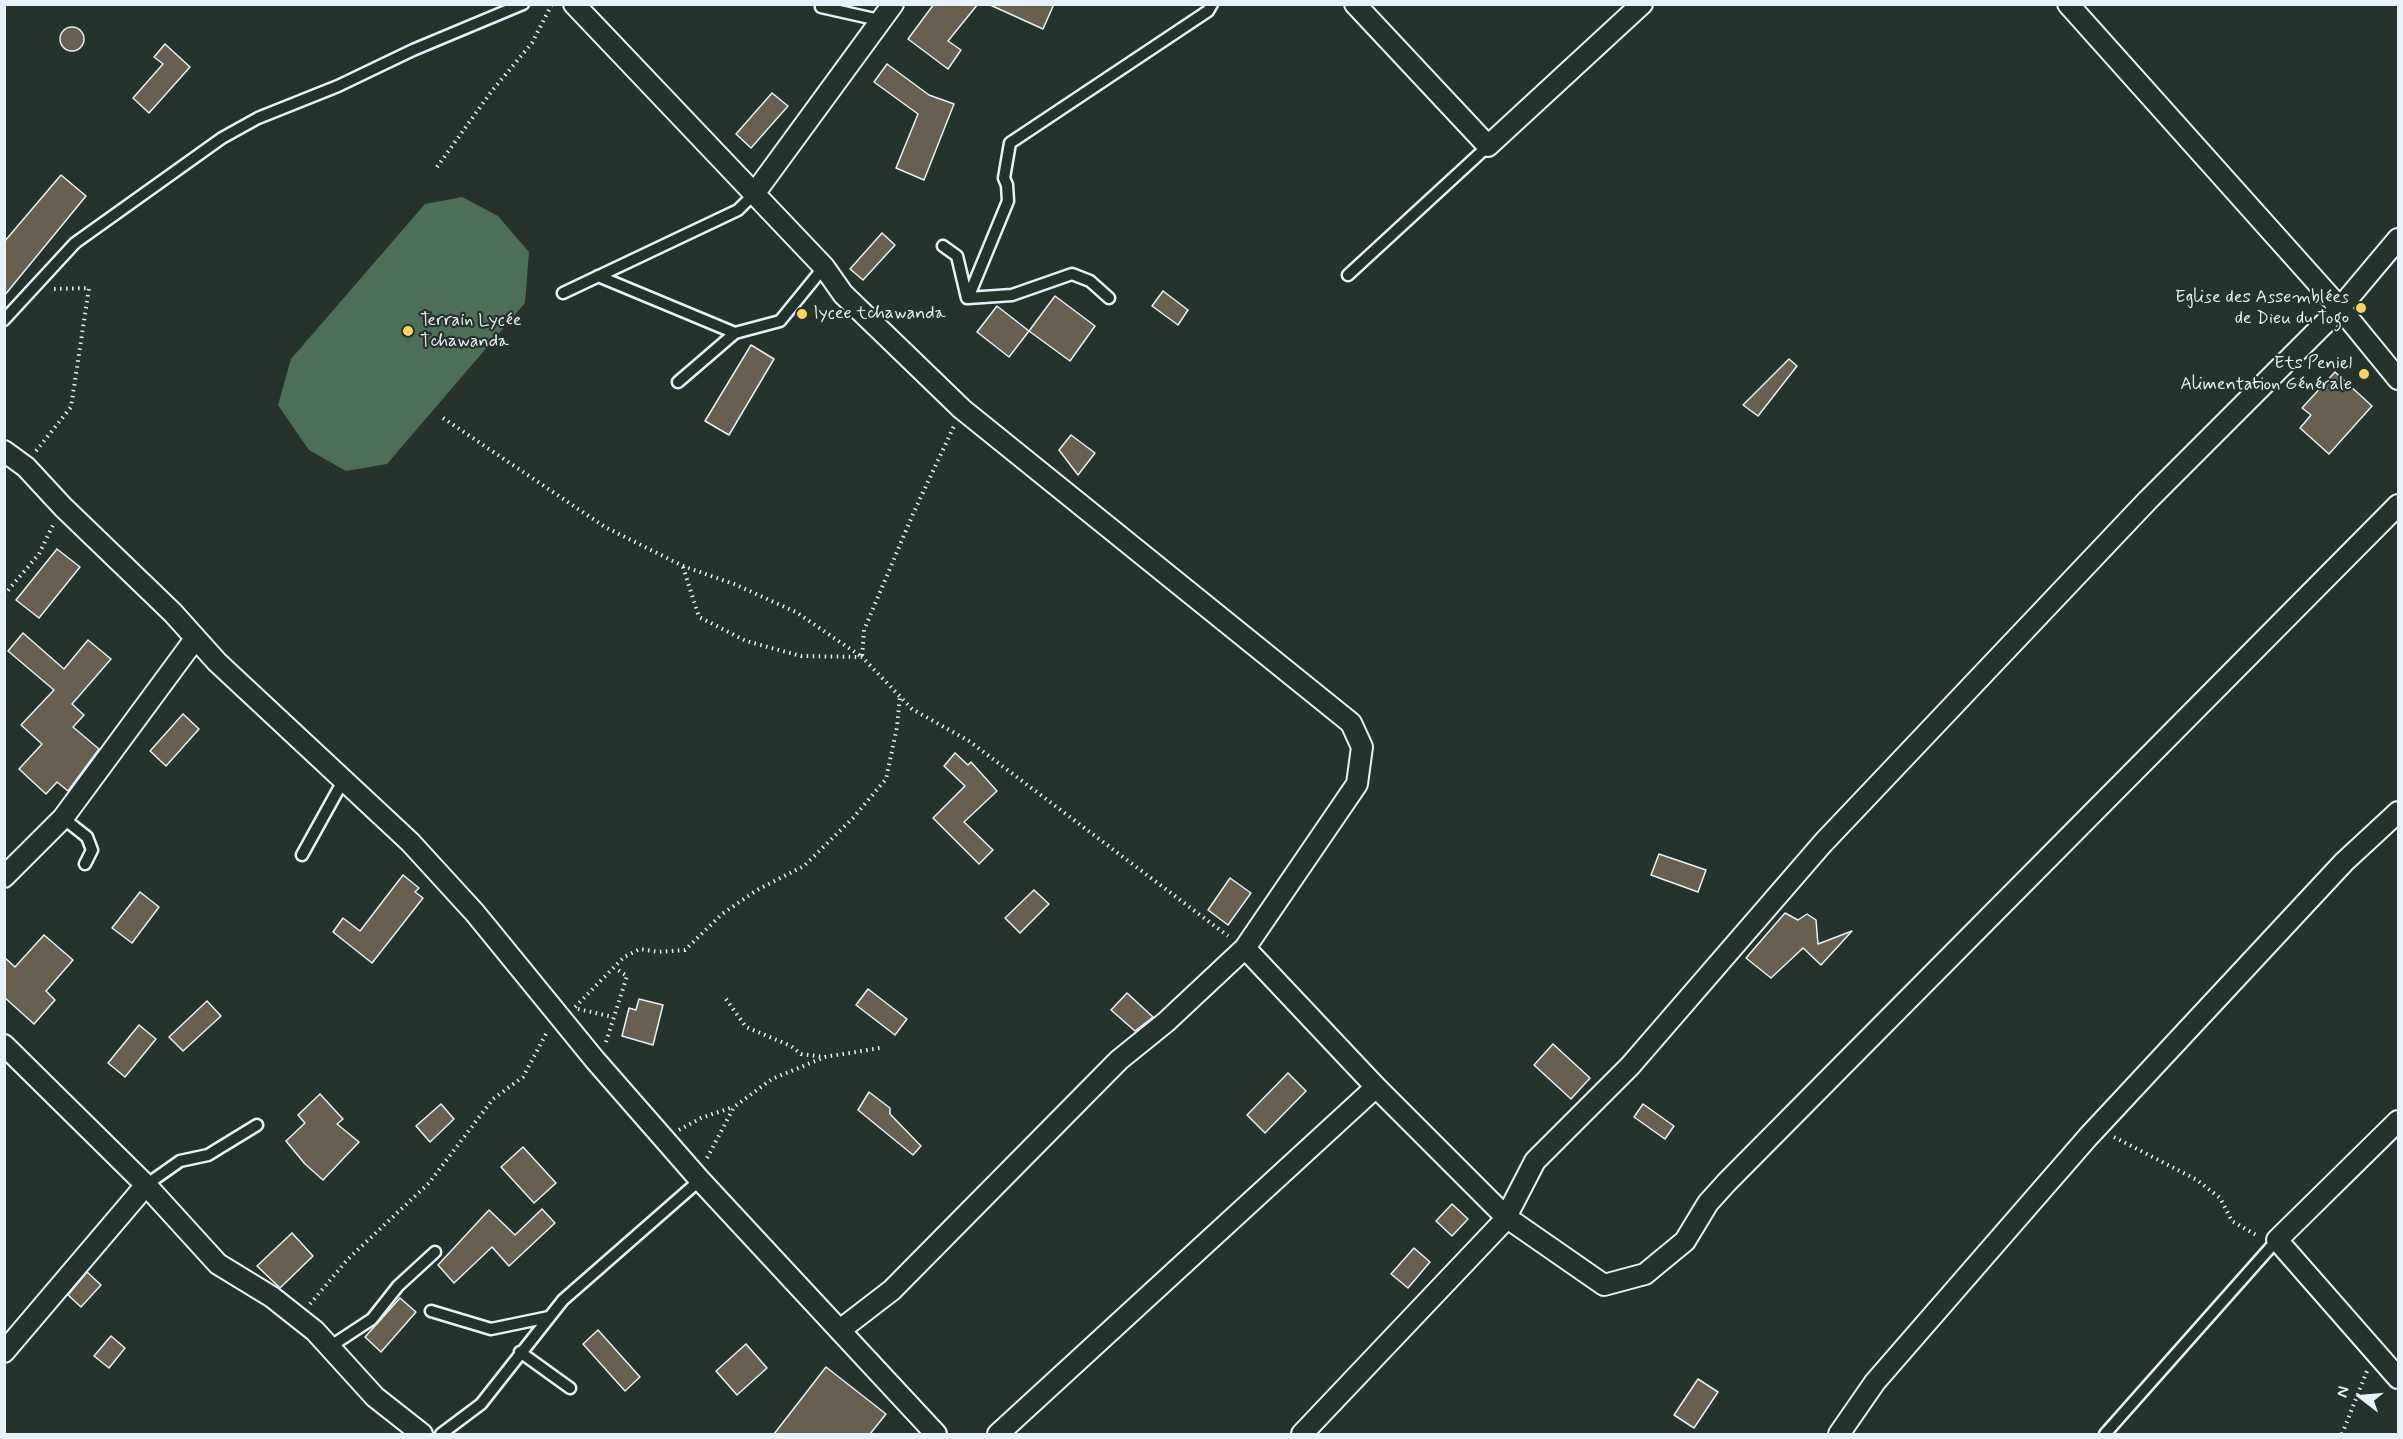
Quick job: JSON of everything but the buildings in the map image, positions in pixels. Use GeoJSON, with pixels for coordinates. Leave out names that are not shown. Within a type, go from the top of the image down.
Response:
{"type":"FeatureCollection","features":[{"type":"Feature","properties":{"kind":"street"},"geometry":{"type":"LineString","coordinates":[[574,4],[824,267],[843,294],[962,409],[1351,723],[1362,747],[1358,784],[1245,948],[1166,1022],[1119,1060],[891,1290],[840,1330]]}},
{"type":"Feature","properties":{"kind":"street"},"geometry":{"type":"LineString","coordinates":[[754,194],[879,20],[893,4]]}},
{"type":"Feature","properties":{"kind":"street"},"geometry":{"type":"LineString","coordinates":[[1355,4],[1488,146],[1642,4]]}},
{"type":"Feature","properties":{"kind":"street"},"geometry":{"type":"LineString","coordinates":[[2068,4],[2340,308],[2398,379]]}},
{"type":"Feature","properties":{"kind":"street"},"geometry":{"type":"LineString","coordinates":[[1302,1434],[1506,1217],[1535,1161],[1630,1066],[1823,843],[2148,500],[2340,308],[2398,238]]}},
{"type":"Feature","properties":{"kind":"street"},"geometry":{"type":"LineString","coordinates":[[4,451],[26,467],[63,507],[144,584],[195,639],[410,842],[566,1015],[595,1060],[700,1180],[936,1434]]}},
{"type":"Feature","properties":{"kind":"street"},"geometry":{"type":"LineString","coordinates":[[1245,948],[1377,1087],[1506,1217],[1604,1286],[1645,1274],[1686,1241],[1708,1203],[1727,1182],[2398,505]]}},
{"type":"Feature","properties":{"kind":"street"},"geometry":{"type":"LineString","coordinates":[[4,877],[63,818],[195,639]]}},
{"type":"Feature","properties":{"kind":"street"},"geometry":{"type":"LineString","coordinates":[[1839,1434],[1875,1382],[2088,1137],[2344,862],[2398,812]]}},
{"type":"Feature","properties":{"kind":"street"},"geometry":{"type":"LineString","coordinates":[[4,1046],[146,1185],[219,1264],[272,1297],[298,1317],[332,1346],[375,1397],[422,1434]]}},
{"type":"Feature","properties":{"kind":"street"},"geometry":{"type":"LineString","coordinates":[[998,1434],[1377,1087]]}},
{"type":"Feature","properties":{"kind":"street"},"geometry":{"type":"LineString","coordinates":[[2398,1121],[2277,1240],[2398,1378]]}},
{"type":"Feature","properties":{"kind":"street"},"geometry":{"type":"LineString","coordinates":[[4,1352],[146,1185]]}},
{"type":"Feature","properties":{"kind":"lane"},"geometry":{"type":"LineString","coordinates":[[4,320],[75,243],[222,138],[258,118],[338,86],[413,50],[523,4]]}},
{"type":"Feature","properties":{"kind":"lane"},"geometry":{"type":"LineString","coordinates":[[968,298],[1008,201],[1004,178],[1010,143],[1208,11],[1212,4]]}},
{"type":"Feature","properties":{"kind":"lane"},"geometry":{"type":"LineString","coordinates":[[821,7],[879,20]]}},
{"type":"Feature","properties":{"kind":"lane"},"geometry":{"type":"LineString","coordinates":[[1348,274],[1488,146]]}},
{"type":"Feature","properties":{"kind":"lane"},"geometry":{"type":"LineString","coordinates":[[563,293],[738,210],[754,194]]}},
{"type":"Feature","properties":{"kind":"lane"},"geometry":{"type":"LineString","coordinates":[[942,246],[957,256],[968,298]]}},
{"type":"Feature","properties":{"kind":"lane"},"geometry":{"type":"LineString","coordinates":[[678,382],[735,333],[780,321],[824,267]]}},
{"type":"Feature","properties":{"kind":"lane"},"geometry":{"type":"LineString","coordinates":[[968,298],[1012,295],[1072,274],[1090,281],[1109,298]]}},
{"type":"Feature","properties":{"kind":"lane"},"geometry":{"type":"LineString","coordinates":[[598,276],[735,333]]}},
{"type":"Feature","properties":{"kind":"lane"},"geometry":{"type":"LineString","coordinates":[[302,855],[343,781]]}},
{"type":"Feature","properties":{"kind":"lane"},"geometry":{"type":"LineString","coordinates":[[63,818],[87,837],[92,850],[85,864]]}},
{"type":"Feature","properties":{"kind":"lane"},"geometry":{"type":"LineString","coordinates":[[146,1185],[180,1161],[208,1155],[257,1125]]}},
{"type":"Feature","properties":{"kind":"lane"},"geometry":{"type":"LineString","coordinates":[[441,1434],[481,1404],[520,1352],[564,1300],[700,1180]]}},
{"type":"Feature","properties":{"kind":"lane"},"geometry":{"type":"LineString","coordinates":[[2105,1434],[2277,1240]]}},
{"type":"Feature","properties":{"kind":"lane"},"geometry":{"type":"LineString","coordinates":[[332,1346],[372,1319],[398,1286],[435,1252]]}},
{"type":"Feature","properties":{"kind":"lane"},"geometry":{"type":"LineString","coordinates":[[431,1311],[491,1329],[549,1317]]}},
{"type":"Feature","properties":{"kind":"lane"},"geometry":{"type":"LineString","coordinates":[[520,1352],[570,1388]]}},
{"type":"Feature","properties":{"kind":"path"},"geometry":{"type":"LineString","coordinates":[[437,167],[491,93],[532,43],[552,4]]}},
{"type":"Feature","properties":{"kind":"path"},"geometry":{"type":"LineString","coordinates":[[26,467],[71,407],[89,288],[34,290]]}},
{"type":"Feature","properties":{"kind":"path"},"geometry":{"type":"LineString","coordinates":[[862,657],[864,630],[913,514],[962,409]]}},
{"type":"Feature","properties":{"kind":"path"},"geometry":{"type":"LineString","coordinates":[[443,418],[605,527],[683,566],[734,584],[796,612],[862,657],[912,709],[969,741],[1245,948]]}},
{"type":"Feature","properties":{"kind":"path"},"geometry":{"type":"LineString","coordinates":[[4,595],[39,554],[63,507]]}},
{"type":"Feature","properties":{"kind":"path"},"geometry":{"type":"LineString","coordinates":[[683,566],[699,617],[746,641],[801,656],[862,657]]}},
{"type":"Feature","properties":{"kind":"path"},"geometry":{"type":"LineString","coordinates":[[298,1317],[348,1259],[429,1183],[492,1100],[523,1077],[566,1015],[624,957],[640,949],[658,952],[685,950],[722,914],[757,890],[804,866],[852,818],[886,779],[897,727],[900,695]]}},
{"type":"Feature","properties":{"kind":"path"},"geometry":{"type":"LineString","coordinates":[[595,1060],[603,1051],[627,976],[615,968]]}},
{"type":"Feature","properties":{"kind":"path"},"geometry":{"type":"LineString","coordinates":[[726,999],[746,1027],[791,1046],[801,1054],[825,1057]]}},
{"type":"Feature","properties":{"kind":"path"},"geometry":{"type":"LineString","coordinates":[[566,1015],[613,1017]]}},
{"type":"Feature","properties":{"kind":"path"},"geometry":{"type":"LineString","coordinates":[[669,1143],[677,1131],[701,1118],[734,1107],[772,1078],[825,1057],[880,1048]]}},
{"type":"Feature","properties":{"kind":"path"},"geometry":{"type":"LineString","coordinates":[[700,1180],[711,1147],[734,1107]]}},
{"type":"Feature","properties":{"kind":"path"},"geometry":{"type":"LineString","coordinates":[[2088,1137],[2107,1133],[2197,1180],[2220,1198],[2232,1221],[2264,1240],[2277,1240]]}},
{"type":"Feature","properties":{"kind":"path"},"geometry":{"type":"LineString","coordinates":[[2342,1434],[2374,1352]]}},
{"type":"Feature","properties":{"kind":"green space","name":"Terrain Lycée Tchawanda"},"geometry":{"type":"Polygon","coordinates":[[[462,197],[498,216],[529,252],[525,303],[387,464],[346,471],[309,450],[278,405],[291,359],[425,204],[462,197]]]}},
{"type":"Feature","properties":{"kind":"place","name":"Eglise des Assemblées de Dieu du Togo"},"geometry":{"type":"Point","coordinates":[2361,308]}},
{"type":"Feature","properties":{"kind":"place","name":"lycee tchawanda"},"geometry":{"type":"Point","coordinates":[802,314]}},
{"type":"Feature","properties":{"kind":"place","name":"Terrain Lycée Tchawanda"},"geometry":{"type":"Point","coordinates":[408,331]}},
{"type":"Feature","properties":{"kind":"place","name":"Ets Peniel Alimentation Générale"},"geometry":{"type":"Point","coordinates":[2364,374]}}]}
